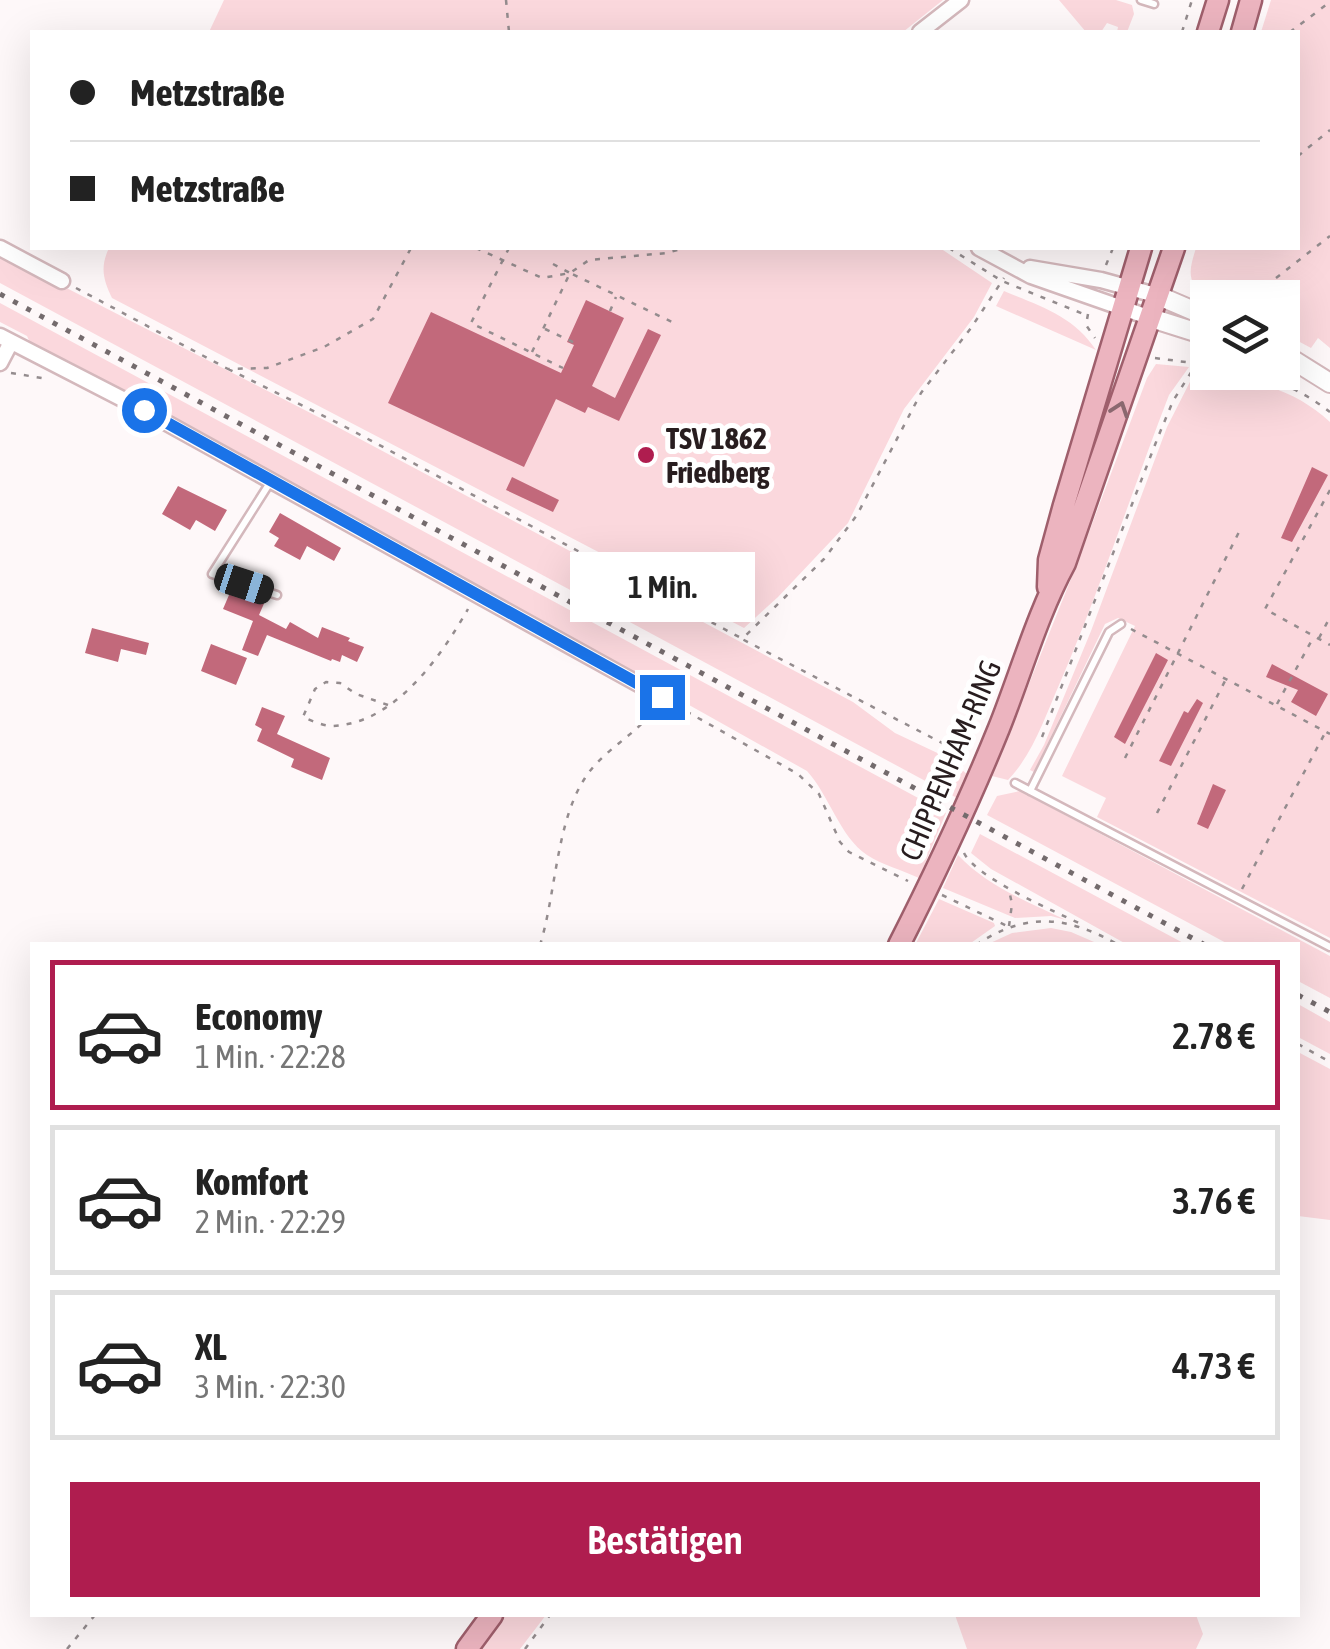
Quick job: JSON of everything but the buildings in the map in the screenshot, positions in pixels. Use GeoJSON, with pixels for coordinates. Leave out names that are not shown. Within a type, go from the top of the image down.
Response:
{"type":"FeatureCollection","features":[{"type":"Feature","properties":{"kind":"main road"},"geometry":{"type":"LineString","coordinates":[[1209,30],[1218,0]]}},
{"type":"Feature","properties":{"kind":"main road"},"geometry":{"type":"LineString","coordinates":[[1243,30],[1251,0]]}},
{"type":"Feature","properties":{"kind":"main road","name":"CHIPPENHAM-RING"},"geometry":{"type":"LineString","coordinates":[[1048,594],[1049,560],[1140,250]]}},
{"type":"Feature","properties":{"kind":"main road","name":"CHIPPENHAM-RING"},"geometry":{"type":"LineString","coordinates":[[900,942],[980,775],[1048,594],[1077,531],[1173,250]]}},
{"type":"Feature","properties":{"kind":"main road"},"geometry":{"type":"LineString","coordinates":[[466,1649],[490,1617]]}},
{"type":"Feature","properties":{"kind":"street"},"geometry":{"type":"LineString","coordinates":[[922,30],[960,0]]}},
{"type":"Feature","properties":{"kind":"street"},"geometry":{"type":"LineString","coordinates":[[0,248],[62,281]]}},
{"type":"Feature","properties":{"kind":"street"},"geometry":{"type":"LineString","coordinates":[[983,250],[1031,276],[1190,330]]}},
{"type":"Feature","properties":{"kind":"street"},"geometry":{"type":"LineString","coordinates":[[1010,263],[1129,287],[1190,309]]}},
{"type":"Feature","properties":{"kind":"street"},"geometry":{"type":"LineString","coordinates":[[0,363],[6,339],[136,406],[662,697]]}},
{"type":"Feature","properties":{"kind":"street"},"geometry":{"type":"LineString","coordinates":[[1300,365],[1330,383]]}},
{"type":"Feature","properties":{"kind":"lane"},"geometry":{"type":"LineString","coordinates":[[1141,0],[1154,4]]}},
{"type":"Feature","properties":{"kind":"lane"},"geometry":{"type":"LineString","coordinates":[[271,481],[212,574],[277,595]]}},
{"type":"Feature","properties":{"kind":"lane"},"geometry":{"type":"LineString","coordinates":[[1030,791],[1109,632],[1121,624]]}},
{"type":"Feature","properties":{"kind":"lane"},"geometry":{"type":"LineString","coordinates":[[1015,783],[1330,947]]}},
{"type":"Feature","properties":{"kind":"path"},"geometry":{"type":"LineString","coordinates":[[506,0],[509,30]]}},
{"type":"Feature","properties":{"kind":"path"},"geometry":{"type":"LineString","coordinates":[[1183,30],[1192,0]]}},
{"type":"Feature","properties":{"kind":"path"},"geometry":{"type":"LineString","coordinates":[[1293,30],[1330,2]]}},
{"type":"Feature","properties":{"kind":"path"},"geometry":{"type":"LineString","coordinates":[[1300,154],[1330,130]]}},
{"type":"Feature","properties":{"kind":"path"},"geometry":{"type":"LineString","coordinates":[[1276,278],[1330,236]]}},
{"type":"Feature","properties":{"kind":"path"},"geometry":{"type":"LineString","coordinates":[[228,369],[267,368],[362,328],[380,310],[410,250]]}},
{"type":"Feature","properties":{"kind":"path"},"geometry":{"type":"LineString","coordinates":[[480,250],[542,278],[570,274],[590,260],[676,250]]}},
{"type":"Feature","properties":{"kind":"path"},"geometry":{"type":"LineString","coordinates":[[507,250],[471,323],[563,368]]}},
{"type":"Feature","properties":{"kind":"path"},"geometry":{"type":"LineString","coordinates":[[742,639],[824,559],[857,515],[921,393],[971,328],[1010,263]]}},
{"type":"Feature","properties":{"kind":"path"},"geometry":{"type":"LineString","coordinates":[[553,264],[672,322]]}},
{"type":"Feature","properties":{"kind":"path"},"geometry":{"type":"LineString","coordinates":[[532,352],[570,274]]}},
{"type":"Feature","properties":{"kind":"path"},"geometry":{"type":"LineString","coordinates":[[62,281],[944,744]]}},
{"type":"Feature","properties":{"kind":"path"},"geometry":{"type":"LineString","coordinates":[[610,311],[617,296]]}},
{"type":"Feature","properties":{"kind":"path"},"geometry":{"type":"LineString","coordinates":[[1094,300],[1086,325],[1092,337],[1099,340]]}},
{"type":"Feature","properties":{"kind":"path"},"geometry":{"type":"LineString","coordinates":[[543,328],[575,343]]}},
{"type":"Feature","properties":{"kind":"path"},"geometry":{"type":"LineString","coordinates":[[0,371],[56,381]]}},
{"type":"Feature","properties":{"kind":"path"},"geometry":{"type":"LineString","coordinates":[[1039,744],[1158,437],[1190,376]]}},
{"type":"Feature","properties":{"kind":"path"},"geometry":{"type":"LineString","coordinates":[[1297,390],[1330,412]]}},
{"type":"Feature","properties":{"kind":"path"},"geometry":{"type":"LineString","coordinates":[[1330,490],[1265,609],[1330,644]]}},
{"type":"Feature","properties":{"kind":"path"},"geometry":{"type":"LineString","coordinates":[[1125,758],[1241,528]]}},
{"type":"Feature","properties":{"kind":"path"},"geometry":{"type":"LineString","coordinates":[[388,705],[356,694],[340,683],[326,682],[315,689],[303,718],[330,727],[357,722],[388,705],[427,670],[476,595]]}},
{"type":"Feature","properties":{"kind":"path"},"geometry":{"type":"LineString","coordinates":[[1319,638],[1330,617]]}},
{"type":"Feature","properties":{"kind":"path"},"geometry":{"type":"LineString","coordinates":[[1121,624],[1328,733],[1237,898]]}},
{"type":"Feature","properties":{"kind":"path"},"geometry":{"type":"LineString","coordinates":[[1276,705],[1313,638]]}},
{"type":"Feature","properties":{"kind":"path"},"geometry":{"type":"LineString","coordinates":[[1157,813],[1226,679]]}},
{"type":"Feature","properties":{"kind":"path"},"geometry":{"type":"LineString","coordinates":[[541,942],[568,823],[583,780],[604,755],[634,732],[662,697],[798,774],[819,794],[840,842],[849,852],[915,884]]}},
{"type":"Feature","properties":{"kind":"path"},"geometry":{"type":"LineString","coordinates":[[964,852],[972,865],[1009,888],[1114,942]]}},
{"type":"Feature","properties":{"kind":"path"},"geometry":{"type":"LineString","coordinates":[[1008,927],[1012,904],[1009,888]]}},
{"type":"Feature","properties":{"kind":"path"},"geometry":{"type":"LineString","coordinates":[[940,894],[1008,927]]}},
{"type":"Feature","properties":{"kind":"path"},"geometry":{"type":"LineString","coordinates":[[981,942],[1008,927],[1042,922],[1085,926]]}},
{"type":"Feature","properties":{"kind":"path"},"geometry":{"type":"LineString","coordinates":[[1300,1045],[1330,1062]]}},
{"type":"Feature","properties":{"kind":"path"},"geometry":{"type":"LineString","coordinates":[[67,1649],[93,1617]]}},
{"type":"Feature","properties":{"kind":"path"},"geometry":{"type":"LineString","coordinates":[[525,1649],[549,1617]]}},
{"type":"Feature","properties":{"kind":"shaded area"},"geometry":{"type":"Polygon","coordinates":[[[224,0],[943,0],[906,30],[210,30],[224,0]]]}},
{"type":"Feature","properties":{"kind":"shaded area"},"geometry":{"type":"Polygon","coordinates":[[[1059,0],[1116,0],[1132,5],[1134,14],[1128,30],[1117,30],[1107,23],[1102,30],[1084,30],[1059,0]]]}},
{"type":"Feature","properties":{"kind":"shaded area"},"geometry":{"type":"Polygon","coordinates":[[[1271,0],[1330,0],[1330,348],[1318,338],[1311,348],[1300,342],[1300,280],[1191,277],[1196,250],[1300,250],[1300,30],[1262,30],[1271,0]]]}},
{"type":"Feature","properties":{"kind":"shaded area","name":"TSV 1862 Friedberg"},"geometry":{"type":"Polygon","coordinates":[[[108,250],[943,250],[992,283],[974,317],[904,409],[848,523],[744,628],[112,298],[106,285],[104,261],[108,250]]]}},
{"type":"Feature","properties":{"kind":"shaded area"},"geometry":{"type":"Polygon","coordinates":[[[0,254],[330,423],[853,702],[895,733],[948,758],[968,775],[957,798],[0,283],[0,254]]]}},
{"type":"Feature","properties":{"kind":"shaded area"},"geometry":{"type":"Polygon","coordinates":[[[1004,291],[1067,320],[1096,350],[996,306],[1004,291]]]}},
{"type":"Feature","properties":{"kind":"shaded area"},"geometry":{"type":"Polygon","coordinates":[[[0,303],[946,813],[919,878],[879,862],[858,847],[807,771],[202,432],[67,360],[33,349],[27,336],[0,322],[0,303]]]}},
{"type":"Feature","properties":{"kind":"shaded area"},"geometry":{"type":"Polygon","coordinates":[[[1156,364],[1189,367],[1169,395],[1038,735],[1008,780],[992,776],[1147,378],[1156,364]]]}},
{"type":"Feature","properties":{"kind":"shaded area"},"geometry":{"type":"Polygon","coordinates":[[[1190,382],[1190,390],[1278,390],[1300,400],[1330,422],[1330,938],[1097,817],[1106,798],[1062,776],[1135,626],[1118,618],[1105,624],[1034,772],[1030,770],[1091,631],[1167,427],[1190,382]]]}},
{"type":"Feature","properties":{"kind":"shaded area"},"geometry":{"type":"Polygon","coordinates":[[[1020,791],[1330,956],[1330,998],[1300,982],[1300,942],[1224,942],[987,815],[997,796],[1020,791]]]}},
{"type":"Feature","properties":{"kind":"shaded area"},"geometry":{"type":"Polygon","coordinates":[[[980,834],[1181,942],[1123,942],[991,869],[971,853],[980,834]]]}},
{"type":"Feature","properties":{"kind":"shaded area"},"geometry":{"type":"Polygon","coordinates":[[[958,855],[995,884],[1066,920],[1051,916],[1015,918],[943,888],[958,855]]]}},
{"type":"Feature","properties":{"kind":"shaded area"},"geometry":{"type":"Polygon","coordinates":[[[939,899],[995,926],[972,942],[917,942],[939,899]]]}},
{"type":"Feature","properties":{"kind":"shaded area"},"geometry":{"type":"Polygon","coordinates":[[[1051,928],[1094,942],[992,942],[1012,933],[1051,928]]]}},
{"type":"Feature","properties":{"kind":"shaded area"},"geometry":{"type":"Polygon","coordinates":[[[1300,1005],[1330,1022],[1330,1054],[1300,1038],[1300,1005]]]}},
{"type":"Feature","properties":{"kind":"shaded area"},"geometry":{"type":"Polygon","coordinates":[[[1300,1053],[1330,1069],[1330,1220],[1300,1216],[1300,1053]]]}},
{"type":"Feature","properties":{"kind":"shaded area"},"geometry":{"type":"Polygon","coordinates":[[[502,1617],[544,1617],[520,1649],[478,1649],[502,1617]]]}},
{"type":"Feature","properties":{"kind":"shaded area"},"geometry":{"type":"Polygon","coordinates":[[[956,1617],[1197,1617],[1203,1634],[1196,1649],[967,1649],[956,1617]]]}},
{"type":"Feature","properties":{"kind":"railway"},"geometry":{"type":"LineString","coordinates":[[0,294],[1199,942]]}},
{"type":"Feature","properties":{"kind":"railway"},"geometry":{"type":"LineString","coordinates":[[1300,996],[1330,1012]]}},
{"type":"Feature","properties":{"kind":"place","name":"TSV 1862 Friedberg"},"geometry":{"type":"Point","coordinates":[646,455]}},
{"type":"Feature","properties":{"kind":"route"},"geometry":{"type":"LineString","coordinates":[[144,410],[662,697]]}}]}
